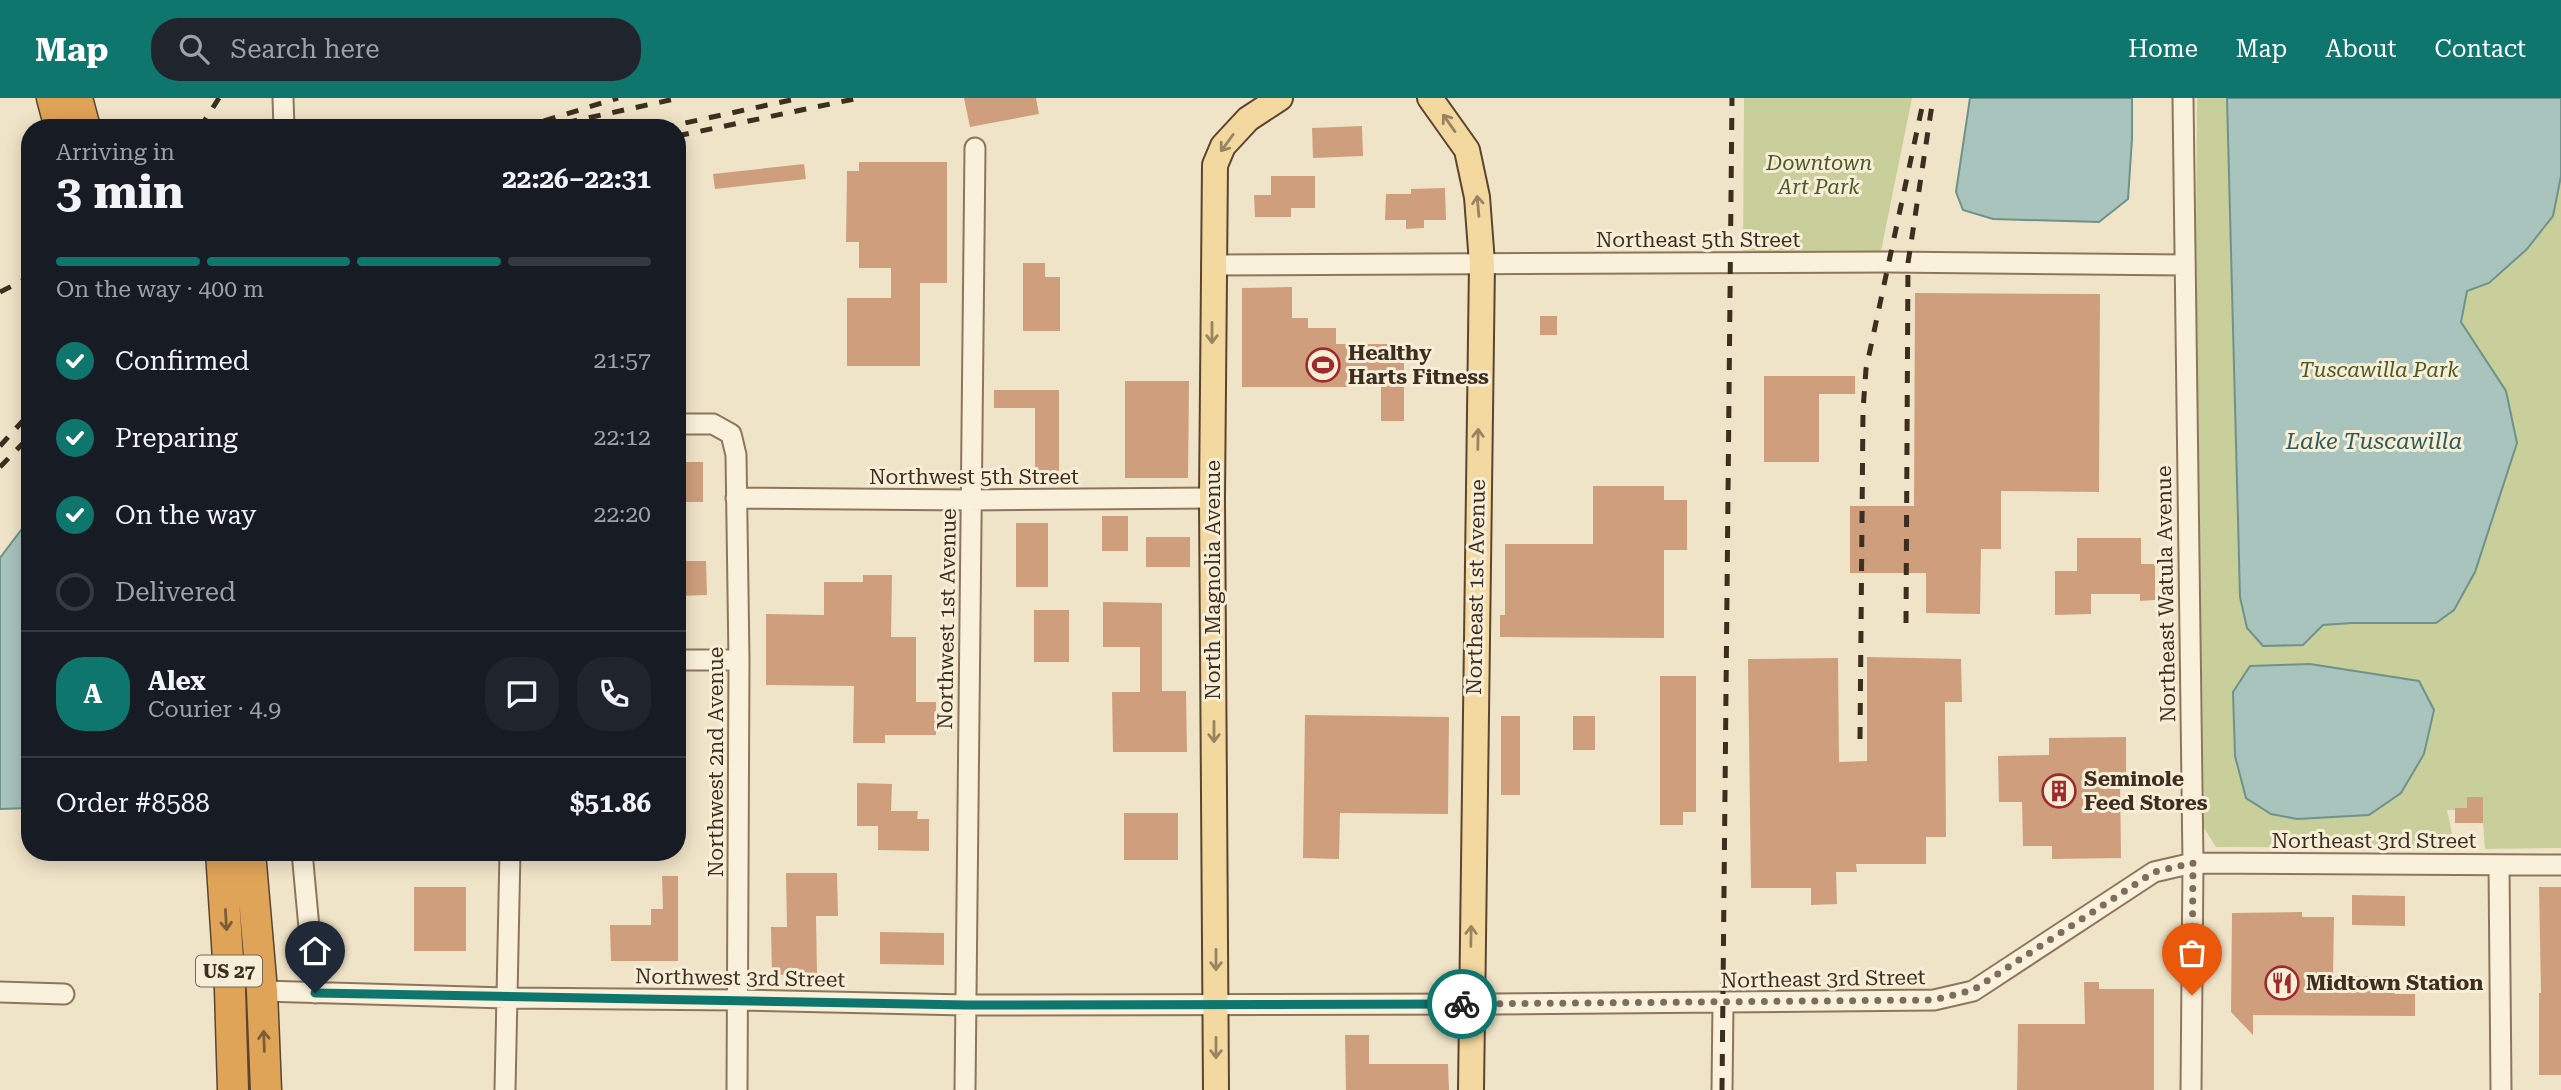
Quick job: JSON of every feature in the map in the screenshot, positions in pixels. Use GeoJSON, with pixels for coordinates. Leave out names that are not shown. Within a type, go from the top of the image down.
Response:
{"type":"FeatureCollection","features":[{"type":"Feature","properties":{"kind":"highway"},"geometry":{"type":"LineString","coordinates":[[52,98],[58,119]]}},
{"type":"Feature","properties":{"kind":"highway"},"geometry":{"type":"LineString","coordinates":[[77,98],[83,119]]}},
{"type":"Feature","properties":{"kind":"highway","name":"US 27"},"geometry":{"type":"LineString","coordinates":[[222,861],[233,1090]]}},
{"type":"Feature","properties":{"kind":"highway","name":"US 27"},"geometry":{"type":"LineString","coordinates":[[251,861],[262,992],[266,1090]]}},
{"type":"Feature","properties":{"kind":"main road","name":"North Magnolia Avenue"},"geometry":{"type":"LineString","coordinates":[[1216,1090],[1212,498],[1215,165],[1223,146],[1248,119],[1280,98]]}},
{"type":"Feature","properties":{"kind":"main road","name":"Northeast 1st Avenue"},"geometry":{"type":"LineString","coordinates":[[1430,98],[1466,150],[1477,197],[1482,264],[1471,1090]]}},
{"type":"Feature","properties":{"kind":"street"},"geometry":{"type":"LineString","coordinates":[[283,98],[284,119]]}},
{"type":"Feature","properties":{"kind":"street","name":"Northeast Watula Avenue"},"geometry":{"type":"LineString","coordinates":[[2183,98],[2193,863],[2191,1090]]}},
{"type":"Feature","properties":{"kind":"street","name":"Northwest 1st Avenue"},"geometry":{"type":"LineString","coordinates":[[965,1090],[975,148]]}},
{"type":"Feature","properties":{"kind":"street","name":"Northeast 5th Street"},"geometry":{"type":"LineString","coordinates":[[1212,265],[1888,262],[2184,265]]}},
{"type":"Feature","properties":{"kind":"street","name":"Northwest 2nd Avenue"},"geometry":{"type":"LineString","coordinates":[[686,424],[713,424],[731,434],[736,455],[739,660],[737,1090]]}},
{"type":"Feature","properties":{"kind":"street","name":"Northwest 5th Street"},"geometry":{"type":"LineString","coordinates":[[736,498],[1212,498]]}},
{"type":"Feature","properties":{"kind":"street"},"geometry":{"type":"LineString","coordinates":[[686,660],[739,660]]}},
{"type":"Feature","properties":{"kind":"street"},"geometry":{"type":"LineString","coordinates":[[303,861],[315,993]]}},
{"type":"Feature","properties":{"kind":"street"},"geometry":{"type":"LineString","coordinates":[[505,1090],[510,861]]}},
{"type":"Feature","properties":{"kind":"street","name":"Northeast 3rd Street"},"geometry":{"type":"LineString","coordinates":[[1216,1005],[1934,1000],[1973,990],[2154,872],[2193,863],[2561,865]]}},
{"type":"Feature","properties":{"kind":"street"},"geometry":{"type":"LineString","coordinates":[[2499,864],[2501,1090]]}},
{"type":"Feature","properties":{"kind":"street"},"geometry":{"type":"LineString","coordinates":[[0,992],[64,994]]}},
{"type":"Feature","properties":{"kind":"street","name":"Northwest 3rd Street"},"geometry":{"type":"LineString","coordinates":[[262,992],[966,1005],[1216,1005]]}},
{"type":"Feature","properties":{"kind":"street"},"geometry":{"type":"LineString","coordinates":[[1722,1090],[1723,1003]]}},
{"type":"Feature","properties":{"kind":"green space","name":"Downtown Art Park"},"geometry":{"type":"Polygon","coordinates":[[[1744,98],[1912,98],[1881,251],[1743,251],[1744,98]]]}},
{"type":"Feature","properties":{"kind":"green space","name":"Tuscawilla Park"},"geometry":{"type":"Polygon","coordinates":[[[2197,98],[2561,98],[2561,848],[2485,849],[2482,810],[2447,810],[2455,848],[2216,847],[2204,828],[2196,245],[2197,98]]]}},
{"type":"Feature","properties":{"kind":"water"},"geometry":{"type":"Polygon","coordinates":[[[1970,98],[2132,98],[2128,199],[2099,222],[1993,219],[1963,210],[1956,192],[1970,98]]]}},
{"type":"Feature","properties":{"kind":"water","name":"Lake Tuscawilla"},"geometry":{"type":"Polygon","coordinates":[[[2227,98],[2561,98],[2561,176],[2553,216],[2527,249],[2489,283],[2467,291],[2461,322],[2506,391],[2517,443],[2475,572],[2454,610],[2436,623],[2323,625],[2303,645],[2263,646],[2247,628],[2240,597],[2227,98]]]}},
{"type":"Feature","properties":{"kind":"water"},"geometry":{"type":"Polygon","coordinates":[[[21,530],[21,808],[0,809],[0,558],[21,530]]]}},
{"type":"Feature","properties":{"kind":"water"},"geometry":{"type":"Polygon","coordinates":[[[2310,664],[2419,681],[2434,710],[2424,754],[2401,793],[2369,815],[2297,819],[2271,814],[2246,798],[2235,756],[2233,692],[2250,666],[2310,664]]]}},
{"type":"Feature","properties":{"kind":"building"},"geometry":{"type":"Polygon","coordinates":[[[964,98],[1036,98],[1039,114],[970,127],[964,98]]]}},
{"type":"Feature","properties":{"kind":"building"},"geometry":{"type":"Polygon","coordinates":[[[1362,126],[1363,156],[1313,158],[1312,128],[1362,126]]]}},
{"type":"Feature","properties":{"kind":"building"},"geometry":{"type":"Polygon","coordinates":[[[859,162],[947,162],[947,283],[920,283],[920,366],[847,366],[847,298],[891,298],[891,268],[859,268],[859,242],[846,242],[847,171],[859,171],[859,162]]]}},
{"type":"Feature","properties":{"kind":"building"},"geometry":{"type":"Polygon","coordinates":[[[804,164],[806,179],[715,189],[713,174],[804,164]]]}},
{"type":"Feature","properties":{"kind":"building"},"geometry":{"type":"Polygon","coordinates":[[[1271,176],[1315,176],[1315,208],[1291,208],[1291,217],[1255,217],[1254,195],[1271,195],[1271,176]]]}},
{"type":"Feature","properties":{"kind":"building"},"geometry":{"type":"Polygon","coordinates":[[[1445,188],[1446,220],[1424,220],[1424,228],[1406,229],[1406,220],[1385,220],[1386,194],[1411,194],[1411,189],[1445,188]]]}},
{"type":"Feature","properties":{"kind":"building"},"geometry":{"type":"Polygon","coordinates":[[[1023,263],[1045,263],[1045,277],[1060,277],[1060,331],[1023,331],[1023,263]]]}},
{"type":"Feature","properties":{"kind":"building","name":"Healthy Harts Fitness"},"geometry":{"type":"Polygon","coordinates":[[[1292,287],[1292,318],[1308,318],[1308,328],[1336,328],[1336,344],[1404,344],[1404,421],[1381,421],[1381,387],[1242,387],[1242,288],[1292,287]]]}},
{"type":"Feature","properties":{"kind":"building"},"geometry":{"type":"Polygon","coordinates":[[[1915,293],[2100,294],[2099,492],[2001,491],[2001,549],[1981,549],[1980,614],[1926,613],[1926,573],[1850,573],[1850,506],[1914,506],[1915,293]]]}},
{"type":"Feature","properties":{"kind":"building"},"geometry":{"type":"Polygon","coordinates":[[[1540,316],[1557,316],[1557,335],[1540,335],[1540,316]]]}},
{"type":"Feature","properties":{"kind":"building"},"geometry":{"type":"Polygon","coordinates":[[[1764,376],[1855,376],[1855,394],[1819,394],[1819,462],[1764,462],[1764,376]]]}},
{"type":"Feature","properties":{"kind":"building"},"geometry":{"type":"Polygon","coordinates":[[[1125,381],[1189,381],[1188,478],[1125,478],[1125,381]]]}},
{"type":"Feature","properties":{"kind":"building"},"geometry":{"type":"Polygon","coordinates":[[[994,390],[1059,390],[1059,471],[1035,471],[1035,408],[994,408],[994,390]]]}},
{"type":"Feature","properties":{"kind":"building"},"geometry":{"type":"Polygon","coordinates":[[[686,462],[703,462],[703,502],[686,502],[686,462]]]}},
{"type":"Feature","properties":{"kind":"building"},"geometry":{"type":"Polygon","coordinates":[[[1593,486],[1664,486],[1664,500],[1687,500],[1687,550],[1664,550],[1664,638],[1500,637],[1500,615],[1505,615],[1505,544],[1593,544],[1593,486]]]}},
{"type":"Feature","properties":{"kind":"building"},"geometry":{"type":"Polygon","coordinates":[[[1102,516],[1128,516],[1128,551],[1102,551],[1102,516]]]}},
{"type":"Feature","properties":{"kind":"building"},"geometry":{"type":"Polygon","coordinates":[[[1016,523],[1048,523],[1048,587],[1016,587],[1016,523]]]}},
{"type":"Feature","properties":{"kind":"building"},"geometry":{"type":"Polygon","coordinates":[[[1146,537],[1190,537],[1190,567],[1146,567],[1146,537]]]}},
{"type":"Feature","properties":{"kind":"building"},"geometry":{"type":"Polygon","coordinates":[[[2077,538],[2141,538],[2141,564],[2155,564],[2155,600],[2140,601],[2140,594],[2091,594],[2091,614],[2055,615],[2055,571],[2077,571],[2077,538]]]}},
{"type":"Feature","properties":{"kind":"building"},"geometry":{"type":"Polygon","coordinates":[[[686,561],[706,561],[707,595],[686,596],[686,561]]]}},
{"type":"Feature","properties":{"kind":"building"},"geometry":{"type":"Polygon","coordinates":[[[863,575],[892,575],[891,637],[916,637],[916,702],[936,702],[936,735],[885,735],[885,743],[853,743],[854,686],[766,685],[766,614],[824,615],[824,582],[863,582],[863,575]]]}},
{"type":"Feature","properties":{"kind":"building"},"geometry":{"type":"Polygon","coordinates":[[[1103,602],[1162,603],[1162,691],[1186,691],[1187,752],[1113,752],[1112,692],[1140,692],[1140,647],[1103,647],[1103,602]]]}},
{"type":"Feature","properties":{"kind":"building"},"geometry":{"type":"Polygon","coordinates":[[[1034,610],[1069,610],[1069,662],[1034,662],[1034,610]]]}},
{"type":"Feature","properties":{"kind":"building"},"geometry":{"type":"Polygon","coordinates":[[[1867,657],[1961,659],[1962,702],[1945,702],[1946,837],[1926,837],[1926,864],[1856,864],[1857,872],[1836,872],[1837,904],[1811,905],[1811,888],[1751,888],[1748,659],[1838,658],[1839,762],[1867,761],[1867,657]]]}},
{"type":"Feature","properties":{"kind":"building"},"geometry":{"type":"Polygon","coordinates":[[[1660,676],[1696,676],[1696,812],[1683,812],[1683,825],[1660,825],[1660,676]]]}},
{"type":"Feature","properties":{"kind":"building"},"geometry":{"type":"Polygon","coordinates":[[[1305,715],[1449,717],[1448,814],[1340,813],[1339,859],[1303,858],[1305,715]]]}},
{"type":"Feature","properties":{"kind":"building"},"geometry":{"type":"Polygon","coordinates":[[[1501,716],[1520,716],[1520,795],[1501,795],[1501,716]]]}},
{"type":"Feature","properties":{"kind":"building"},"geometry":{"type":"Polygon","coordinates":[[[1573,716],[1595,716],[1595,750],[1573,750],[1573,716]]]}},
{"type":"Feature","properties":{"kind":"building","name":"Seminole Feed Stores"},"geometry":{"type":"Polygon","coordinates":[[[2126,737],[2126,781],[2120,781],[2121,858],[2052,859],[2052,846],[2023,846],[2022,802],[1999,802],[1998,756],[2049,755],[2049,738],[2126,737]]]}},
{"type":"Feature","properties":{"kind":"building"},"geometry":{"type":"Polygon","coordinates":[[[857,783],[892,784],[891,811],[918,811],[917,819],[929,819],[929,851],[878,850],[878,826],[857,826],[857,783]]]}},
{"type":"Feature","properties":{"kind":"building"},"geometry":{"type":"Polygon","coordinates":[[[2467,797],[2483,797],[2483,823],[2455,823],[2455,808],[2467,808],[2467,797]]]}},
{"type":"Feature","properties":{"kind":"building"},"geometry":{"type":"Polygon","coordinates":[[[1124,813],[1178,813],[1178,860],[1124,860],[1124,813]]]}},
{"type":"Feature","properties":{"kind":"building"},"geometry":{"type":"Polygon","coordinates":[[[786,873],[837,873],[838,916],[816,916],[817,974],[772,975],[771,927],[787,927],[786,873]]]}},
{"type":"Feature","properties":{"kind":"building"},"geometry":{"type":"Polygon","coordinates":[[[662,876],[678,876],[678,961],[611,961],[610,925],[651,925],[651,909],[663,909],[662,876]]]}},
{"type":"Feature","properties":{"kind":"building"},"geometry":{"type":"Polygon","coordinates":[[[414,887],[466,887],[466,951],[414,951],[414,887]]]}},
{"type":"Feature","properties":{"kind":"building"},"geometry":{"type":"Polygon","coordinates":[[[2539,887],[2561,887],[2561,1075],[2539,1075],[2539,887]]]}},
{"type":"Feature","properties":{"kind":"building"},"geometry":{"type":"Polygon","coordinates":[[[2352,895],[2405,896],[2405,926],[2352,925],[2352,895]]]}},
{"type":"Feature","properties":{"kind":"building","name":"Midtown Station"},"geometry":{"type":"Polygon","coordinates":[[[2302,912],[2302,917],[2334,917],[2333,976],[2395,976],[2395,994],[2415,994],[2415,1016],[2253,1015],[2253,1035],[2231,1012],[2232,913],[2302,912]]]}},
{"type":"Feature","properties":{"kind":"building"},"geometry":{"type":"Polygon","coordinates":[[[880,932],[944,933],[944,965],[880,964],[880,932]]]}},
{"type":"Feature","properties":{"kind":"building"},"geometry":{"type":"Polygon","coordinates":[[[2084,982],[2099,982],[2099,989],[2154,989],[2154,1090],[2017,1090],[2018,1024],[2085,1024],[2084,982]]]}},
{"type":"Feature","properties":{"kind":"building"},"geometry":{"type":"Polygon","coordinates":[[[1345,1035],[1369,1035],[1369,1064],[1448,1064],[1449,1090],[1346,1090],[1345,1035]]]}},
{"type":"Feature","properties":{"kind":"railway"},"geometry":{"type":"LineString","coordinates":[[206,119],[219,98]]}},
{"type":"Feature","properties":{"kind":"railway"},"geometry":{"type":"LineString","coordinates":[[550,119],[618,98]]}},
{"type":"Feature","properties":{"kind":"railway"},"geometry":{"type":"LineString","coordinates":[[583,119],[679,98]]}},
{"type":"Feature","properties":{"kind":"railway"},"geometry":{"type":"LineString","coordinates":[[686,123],[800,98]]}},
{"type":"Feature","properties":{"kind":"railway"},"geometry":{"type":"LineString","coordinates":[[686,134],[859,98]]}},
{"type":"Feature","properties":{"kind":"railway"},"geometry":{"type":"LineString","coordinates":[[1722,1090],[1732,98]]}},
{"type":"Feature","properties":{"kind":"railway"},"geometry":{"type":"LineString","coordinates":[[1860,739],[1863,410],[1866,369],[1924,98]]}},
{"type":"Feature","properties":{"kind":"railway"},"geometry":{"type":"LineString","coordinates":[[1906,623],[1908,263],[1933,98]]}},
{"type":"Feature","properties":{"kind":"railway"},"geometry":{"type":"LineString","coordinates":[[0,292],[21,282]]}},
{"type":"Feature","properties":{"kind":"railway"},"geometry":{"type":"LineString","coordinates":[[0,446],[21,423]]}},
{"type":"Feature","properties":{"kind":"railway"},"geometry":{"type":"LineString","coordinates":[[0,467],[21,445]]}},
{"type":"Feature","properties":{"kind":"way so far"},"geometry":{"type":"LineString","coordinates":[[1462,1004],[1934,1000],[1973,990],[2154,872],[2193,863],[2192,995]]}},
{"type":"Feature","properties":{"kind":"place","name":"Healthy Harts Fitness"},"geometry":{"type":"Point","coordinates":[1323,365]}},
{"type":"Feature","properties":{"kind":"place","name":"Seminole Feed Stores"},"geometry":{"type":"Point","coordinates":[2059,791]}},
{"type":"Feature","properties":{"kind":"place","name":"Midtown Station"},"geometry":{"type":"Point","coordinates":[2282,983]}},
{"type":"Feature","properties":{"kind":"route"},"geometry":{"type":"LineString","coordinates":[[315,993],[966,1005],[1462,1004]]}}]}
